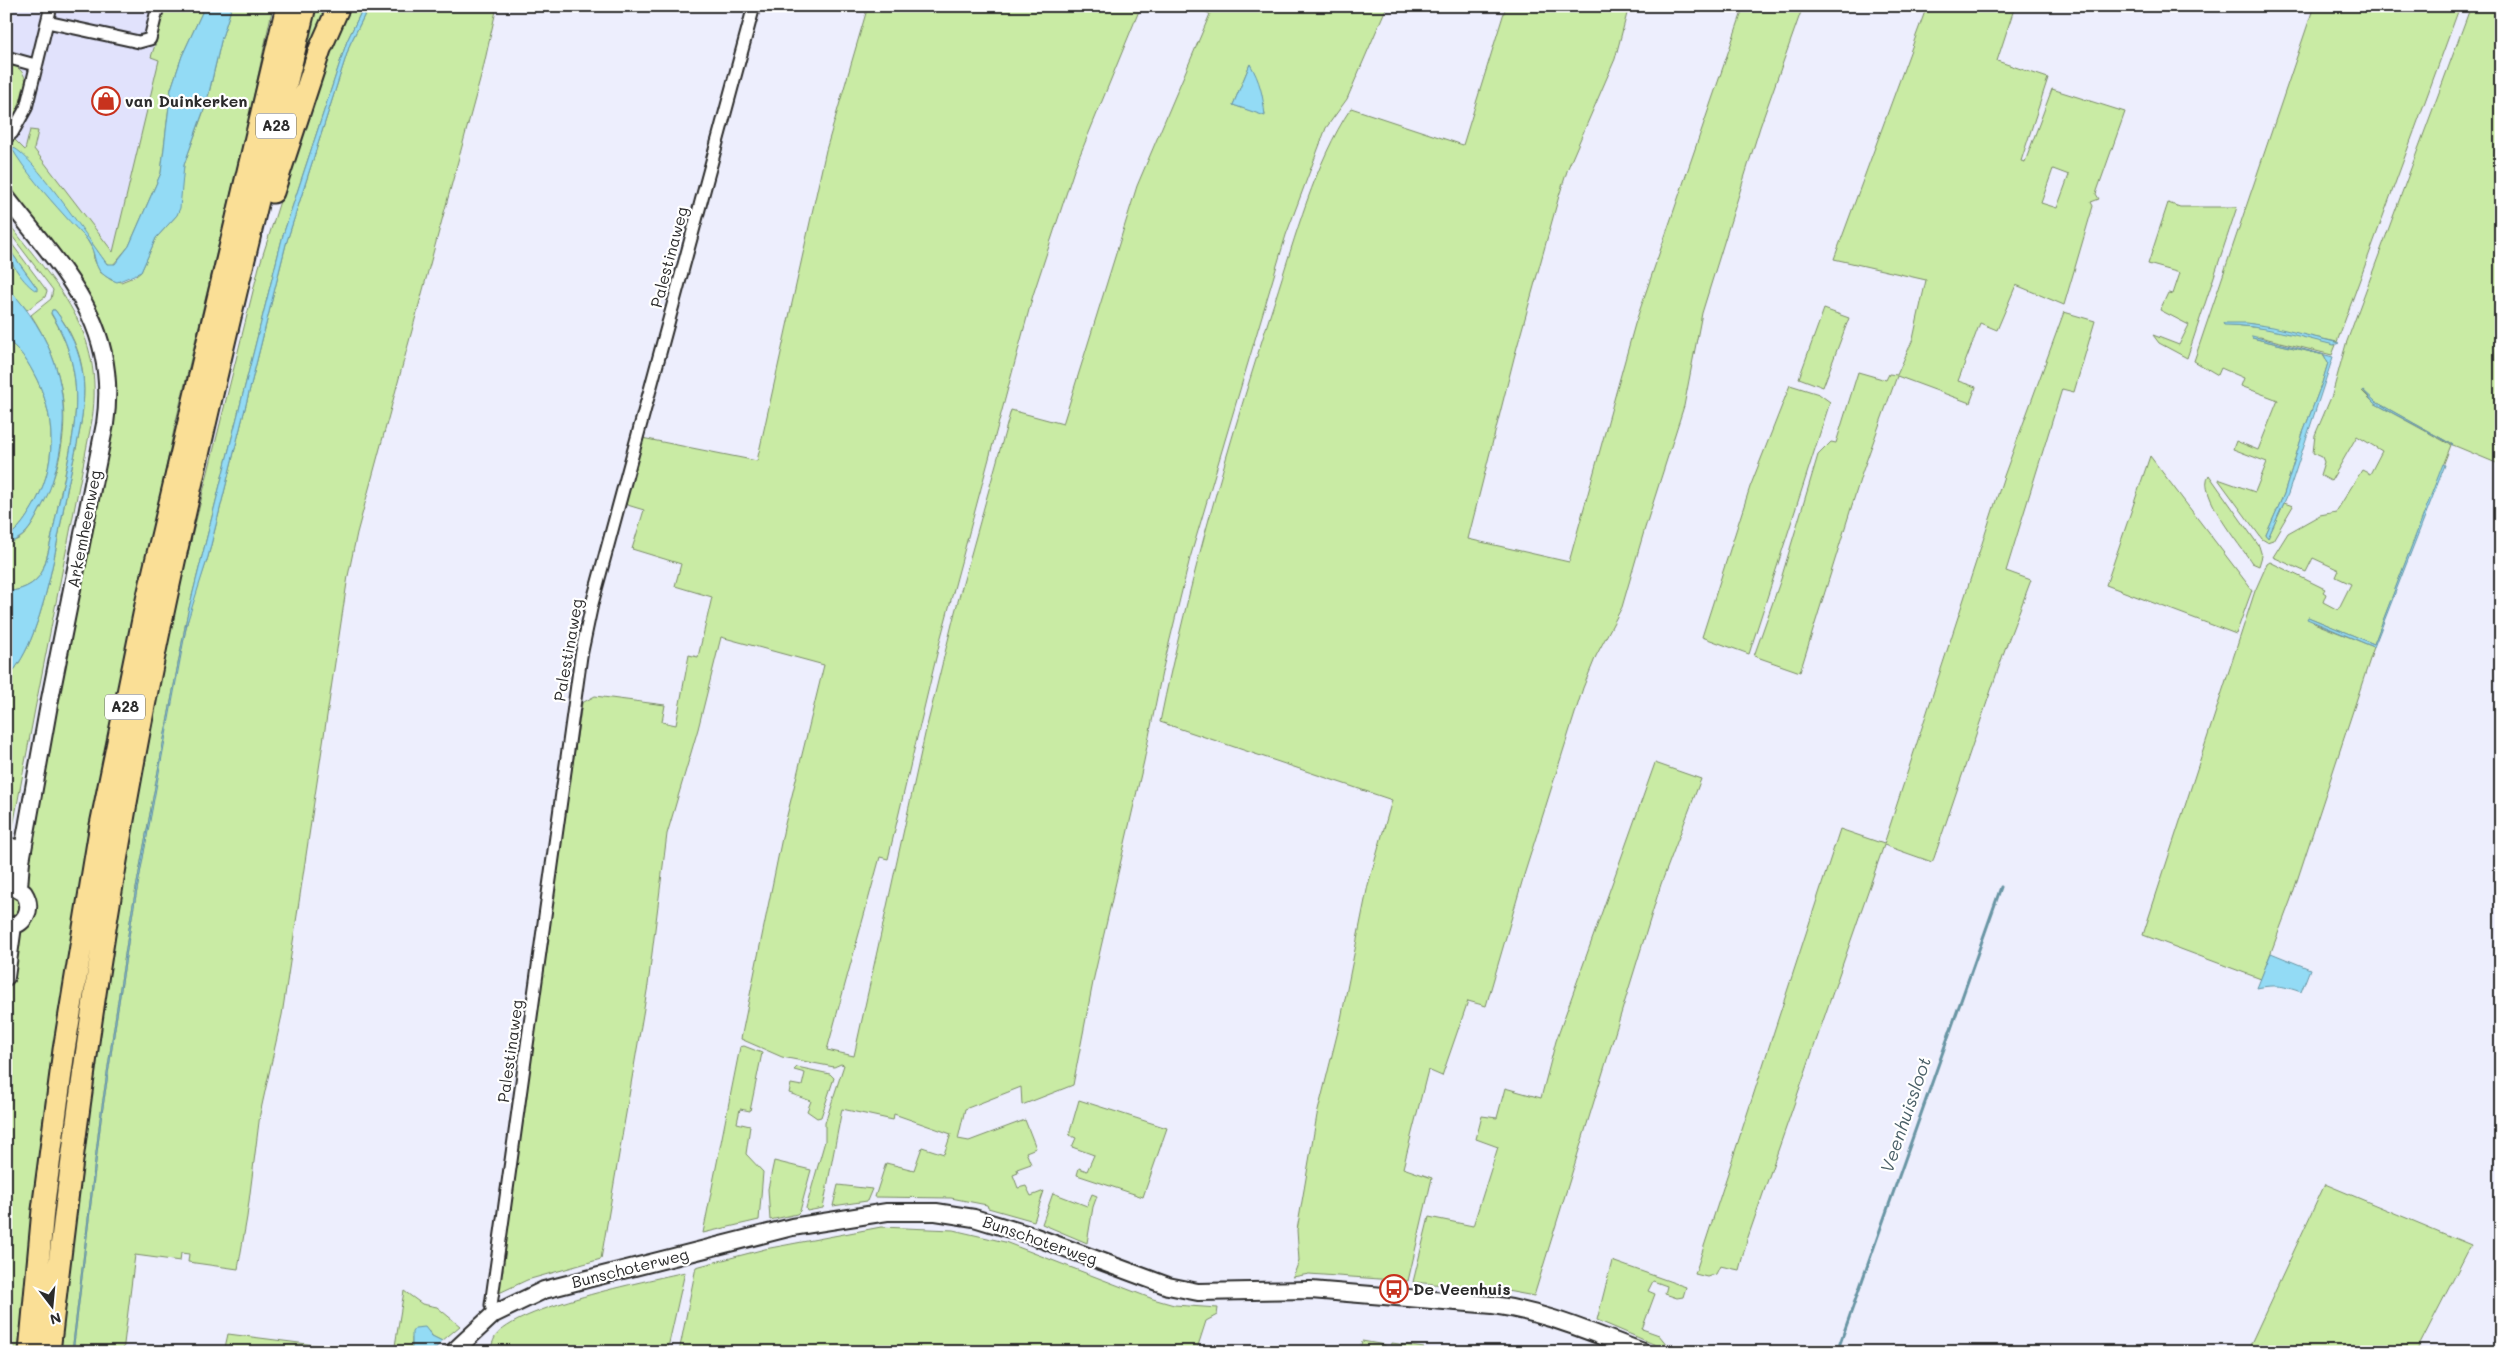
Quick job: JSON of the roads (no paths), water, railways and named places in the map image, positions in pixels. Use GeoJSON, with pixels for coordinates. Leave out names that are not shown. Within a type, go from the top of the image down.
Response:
{"type":"FeatureCollection","features":[{"type":"Feature","properties":{"kind":"highway","name":"A28"},"geometry":{"type":"LineString","coordinates":[[30,1352],[43,1210],[64,1050],[100,830],[147,600],[287,6]]}},
{"type":"Feature","properties":{"kind":"highway","name":"A28"},"geometry":{"type":"LineString","coordinates":[[49,1352],[86,1051],[121,832],[164,604],[305,6]]}},
{"type":"Feature","properties":{"kind":"highway","name":"A28"},"geometry":{"type":"LineString","coordinates":[[248,245],[272,194],[320,49],[339,6]]}},
{"type":"Feature","properties":{"kind":"main road","name":"Arkemheenweg"},"geometry":{"type":"LineString","coordinates":[[6,196],[87,305],[103,346],[108,383],[105,424],[50,699],[21,861],[11,885]]}},
{"type":"Feature","properties":{"kind":"main road","name":"Arkemheenweg"},"geometry":{"type":"LineString","coordinates":[[6,215],[70,298],[81,316],[95,356],[98,392],[95,421],[39,700],[11,885]]}},
{"type":"Feature","properties":{"kind":"main road"},"geometry":{"type":"LineString","coordinates":[[6,977],[10,927],[25,919],[29,906],[28,899],[11,885]]}},
{"type":"Feature","properties":{"kind":"main road","name":"Bunschoterweg"},"geometry":{"type":"LineString","coordinates":[[453,1352],[494,1314],[544,1290],[752,1237],[848,1216],[916,1211],[956,1214],[1004,1226],[1168,1286],[1198,1292],[1310,1290],[1493,1305],[1554,1319],[1644,1352]]}},
{"type":"Feature","properties":{"kind":"street"},"geometry":{"type":"LineString","coordinates":[[6,138],[12,133],[12,124],[26,108],[51,6]]}},
{"type":"Feature","properties":{"kind":"street"},"geometry":{"type":"LineString","coordinates":[[47,22],[139,42],[150,39],[158,6]]}},
{"type":"Feature","properties":{"kind":"street","name":"Palestinaweg"},"geometry":{"type":"LineString","coordinates":[[494,1314],[491,1304],[581,656],[592,604],[754,6]]}},
{"type":"Feature","properties":{"kind":"street"},"geometry":{"type":"LineString","coordinates":[[6,57],[35,65]]}},
{"type":"Feature","properties":{"kind":"water"},"geometry":{"type":"Polygon","coordinates":[[[205,6],[232,6],[222,37],[207,101],[184,165],[180,208],[177,215],[156,238],[141,272],[117,282],[102,274],[96,264],[88,241],[36,182],[11,147],[20,152],[46,180],[107,264],[115,264],[129,246],[161,173],[171,89],[182,56],[205,6]]]}},
{"type":"Feature","properties":{"kind":"water"},"geometry":{"type":"Polygon","coordinates":[[[364,6],[369,6],[350,44],[286,244],[208,557],[187,623],[132,917],[101,1120],[72,1352],[100,1119],[131,915],[187,616],[283,235],[347,41],[364,6]]]}},
{"type":"Feature","properties":{"kind":"water"},"geometry":{"type":"Polygon","coordinates":[[[1250,64],[1260,88],[1265,116],[1233,105],[1250,64]]]}},
{"type":"Feature","properties":{"kind":"water"},"geometry":{"type":"Polygon","coordinates":[[[6,245],[37,288],[37,291],[27,284],[17,271],[9,257],[6,245]]]}},
{"type":"Feature","properties":{"kind":"water"},"geometry":{"type":"Polygon","coordinates":[[[6,286],[36,323],[47,343],[61,386],[63,409],[63,432],[59,456],[48,494],[29,529],[14,541],[7,543],[6,537],[14,532],[23,522],[40,493],[50,459],[51,441],[47,406],[41,389],[25,358],[6,340],[6,286]]]}},
{"type":"Feature","properties":{"kind":"water"},"geometry":{"type":"Polygon","coordinates":[[[52,310],[55,310],[65,325],[74,342],[79,358],[84,390],[82,417],[45,598],[28,646],[6,680],[6,592],[27,586],[35,581],[42,572],[50,545],[74,426],[76,404],[71,359],[51,313],[52,310]]]}},
{"type":"Feature","properties":{"kind":"water"},"geometry":{"type":"Polygon","coordinates":[[[2223,323],[2246,323],[2273,327],[2339,343],[2334,345],[2279,332],[2238,325],[2224,325],[2223,323]]]}},
{"type":"Feature","properties":{"kind":"water"},"geometry":{"type":"Polygon","coordinates":[[[2252,336],[2333,357],[2288,494],[2268,538],[2266,535],[2284,494],[2328,363],[2324,355],[2252,338],[2252,336]]]}},
{"type":"Feature","properties":{"kind":"water"},"geometry":{"type":"Polygon","coordinates":[[[2363,390],[2376,402],[2453,445],[2374,403],[2363,390]]]}},
{"type":"Feature","properties":{"kind":"water"},"geometry":{"type":"Polygon","coordinates":[[[2443,464],[2445,465],[2374,647],[2307,619],[2308,617],[2374,644],[2443,464]]]}},
{"type":"Feature","properties":{"kind":"water"},"geometry":{"type":"Polygon","coordinates":[[[2271,953],[2310,969],[2301,992],[2279,986],[2257,988],[2271,953]]]}},
{"type":"Feature","properties":{"kind":"water"},"geometry":{"type":"Polygon","coordinates":[[[425,1327],[432,1336],[442,1341],[432,1352],[412,1352],[412,1332],[415,1328],[425,1327]]]}},
{"type":"Feature","properties":{"kind":"waterway","name":"Veenhuissloot"},"geometry":{"type":"LineString","coordinates":[[1837,1352],[2001,887]]}},
{"type":"Feature","properties":{"kind":"place","name":"van Duinkerken"},"geometry":{"type":"Point","coordinates":[106,101]}},
{"type":"Feature","properties":{"kind":"place","name":"De Veenhuis"},"geometry":{"type":"Point","coordinates":[1394,1289]}}]}
